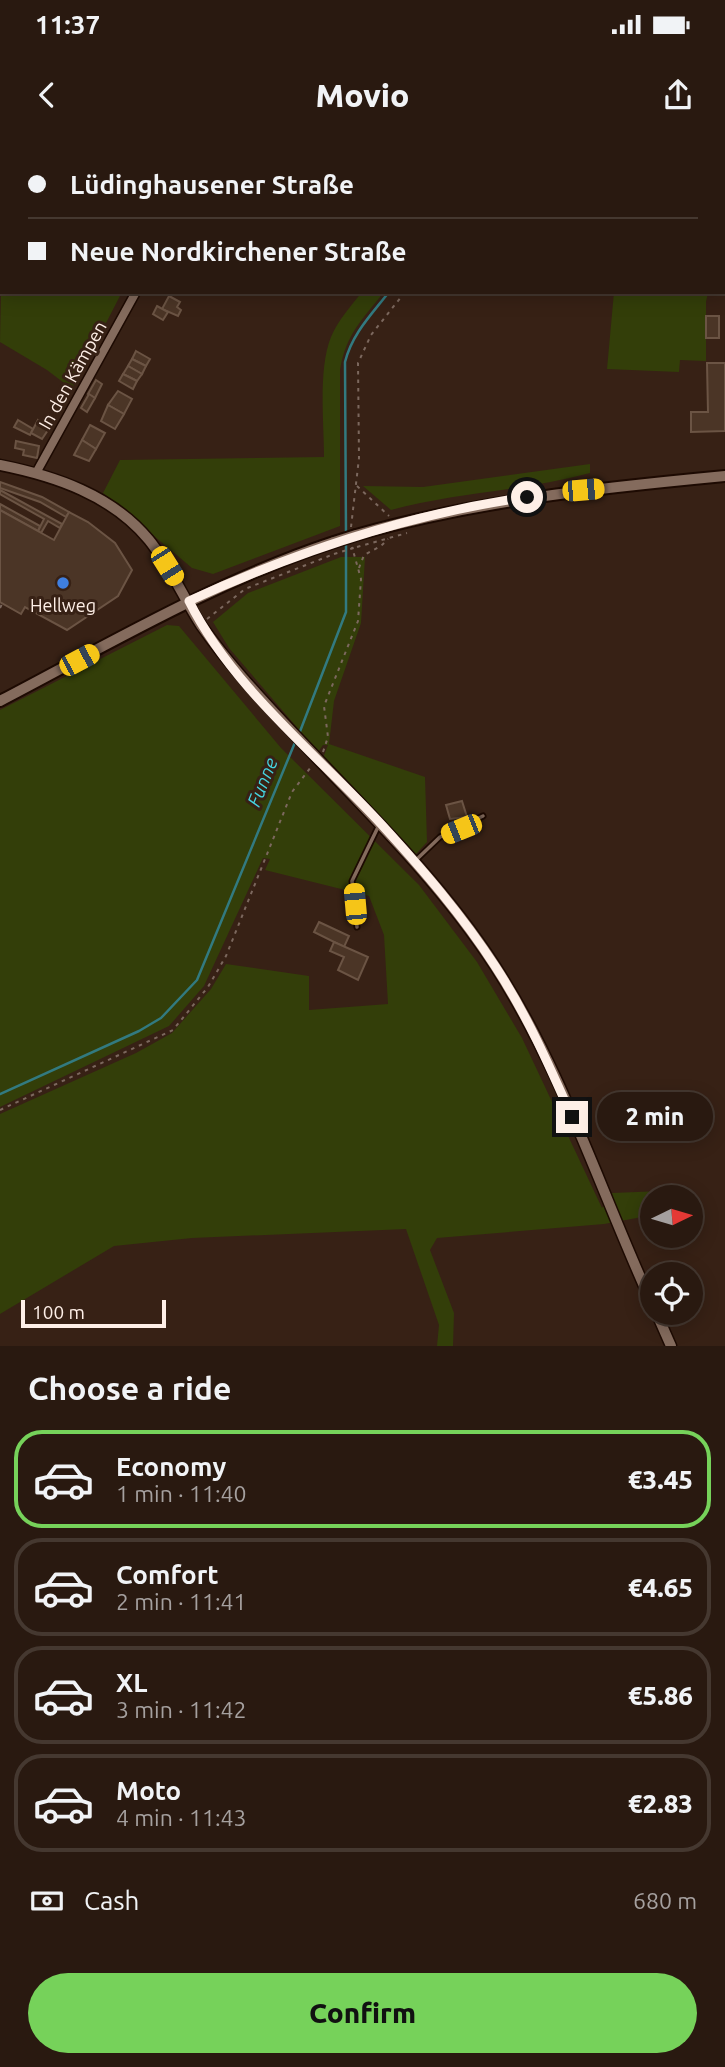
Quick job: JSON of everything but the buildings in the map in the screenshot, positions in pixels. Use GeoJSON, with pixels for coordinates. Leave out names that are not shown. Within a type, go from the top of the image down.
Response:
{"type":"FeatureCollection","features":[{"type":"Feature","properties":{"kind":"main road"},"geometry":{"type":"LineString","coordinates":[[0,701],[189,601],[256,570],[334,548],[354,538],[396,524],[506,500],[725,476]]}},
{"type":"Feature","properties":{"kind":"street","name":"In den Kämpen"},"geometry":{"type":"LineString","coordinates":[[36,473],[135,294]]}},
{"type":"Feature","properties":{"kind":"street"},"geometry":{"type":"LineString","coordinates":[[0,465],[36,473],[85,491],[137,527],[161,556],[201,624],[240,675],[306,748],[380,823],[467,925],[520,1009],[546,1060],[640,1276]]}},
{"type":"Feature","properties":{"kind":"street"},"geometry":{"type":"LineString","coordinates":[[662,1325],[671,1346]]}},
{"type":"Feature","properties":{"kind":"lane"},"geometry":{"type":"LineString","coordinates":[[414,862],[440,837],[483,816]]}},
{"type":"Feature","properties":{"kind":"lane"},"geometry":{"type":"LineString","coordinates":[[357,927],[352,881],[380,823]]}},
{"type":"Feature","properties":{"kind":"path"},"geometry":{"type":"LineString","coordinates":[[0,1110],[173,1030],[208,987],[226,956],[292,792],[325,748],[328,737],[323,718],[324,706],[358,621],[361,598],[359,569],[352,552],[357,486],[358,363],[372,335],[403,294]]}},
{"type":"Feature","properties":{"kind":"path"},"geometry":{"type":"LineString","coordinates":[[357,486],[396,524]]}},
{"type":"Feature","properties":{"kind":"path"},"geometry":{"type":"LineString","coordinates":[[201,624],[245,589],[354,538],[388,538],[413,531]]}},
{"type":"Feature","properties":{"kind":"path"},"geometry":{"type":"LineString","coordinates":[[359,569],[364,555],[381,547],[388,538]]}},
{"type":"Feature","properties":{"kind":"path"},"geometry":{"type":"LineString","coordinates":[[0,608],[2,604]]}},
{"type":"Feature","properties":{"kind":"green space"},"geometry":{"type":"Polygon","coordinates":[[[1,294],[121,294],[72,389],[47,370],[0,342],[1,294]]]}},
{"type":"Feature","properties":{"kind":"green space"},"geometry":{"type":"Polygon","coordinates":[[[360,294],[382,294],[351,337],[340,370],[340,526],[213,574],[192,568],[103,493],[120,460],[324,457],[324,364],[331,337],[360,294]]]}},
{"type":"Feature","properties":{"kind":"green space"},"geometry":{"type":"Polygon","coordinates":[[[614,294],[708,294],[706,361],[680,360],[679,372],[607,369],[614,294]]]}},
{"type":"Feature","properties":{"kind":"green space"},"geometry":{"type":"Polygon","coordinates":[[[590,464],[590,473],[565,479],[440,499],[391,510],[363,486],[423,487],[590,464]]]}},
{"type":"Feature","properties":{"kind":"green space"},"geometry":{"type":"Polygon","coordinates":[[[341,557],[365,557],[361,623],[334,701],[329,744],[425,777],[427,842],[415,855],[323,758],[328,745],[323,745],[318,752],[229,648],[213,622],[248,593],[341,557]]]}},
{"type":"Feature","properties":{"kind":"green space"},"geometry":{"type":"Polygon","coordinates":[[[167,625],[179,626],[281,748],[419,885],[477,962],[522,1038],[602,1208],[612,1193],[640,1192],[640,1217],[604,1224],[437,1238],[430,1250],[454,1313],[453,1346],[437,1346],[439,1325],[406,1229],[192,1238],[114,1246],[0,1314],[0,1114],[136,1053],[172,1033],[211,989],[226,964],[309,976],[309,1010],[388,1004],[384,935],[369,896],[265,870],[270,859],[263,858],[204,986],[169,1026],[0,1107],[0,710],[167,625]]]}},
{"type":"Feature","properties":{"kind":"waterway","name":"Funne"},"geometry":{"type":"LineString","coordinates":[[346,536],[345,362],[357,334],[387,294]]}},
{"type":"Feature","properties":{"kind":"waterway","name":"Funne"},"geometry":{"type":"LineString","coordinates":[[299,734],[346,612],[346,543]]}},
{"type":"Feature","properties":{"kind":"waterway","name":"Funne"},"geometry":{"type":"LineString","coordinates":[[0,1094],[139,1031],[161,1018],[197,980],[296,740]]}},
{"type":"Feature","properties":{"kind":"place","name":"Hellweg"},"geometry":{"type":"Point","coordinates":[63,583]}},
{"type":"Feature","properties":{"kind":"route"},"geometry":{"type":"LineString","coordinates":[[527,497],[420,517],[356,535],[256,570],[189,601],[201,624],[240,675],[306,748],[380,823],[467,925],[496,967],[520,1009],[572,1117]]}}]}
